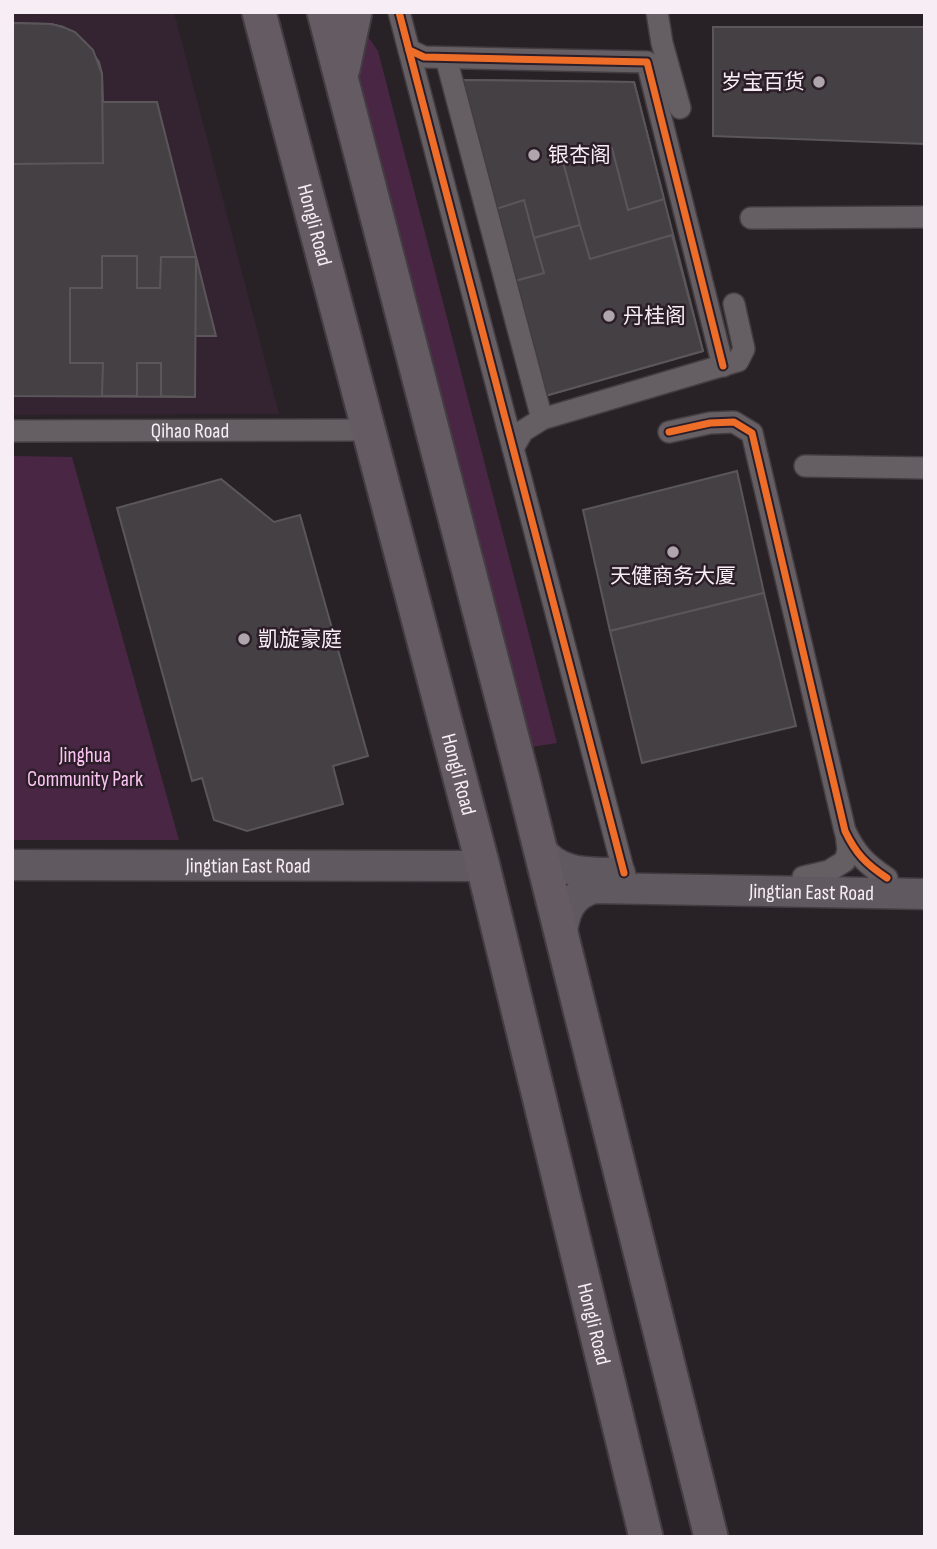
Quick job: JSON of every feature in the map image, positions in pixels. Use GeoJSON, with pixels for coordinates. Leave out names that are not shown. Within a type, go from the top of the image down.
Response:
{"type":"FeatureCollection","features":[{"type":"Feature","properties":{"kind":"main road","name":"Hongli Road"},"geometry":{"type":"LineString","coordinates":[[259,12],[483,866],[646,1537]]}},
{"type":"Feature","properties":{"kind":"main road"},"geometry":{"type":"LineString","coordinates":[[324,12],[538,846],[710,1537]]}},
{"type":"Feature","properties":{"kind":"main road"},"geometry":{"type":"LineString","coordinates":[[341,78],[355,12]]}},
{"type":"Feature","properties":{"kind":"street"},"geometry":{"type":"LineString","coordinates":[[399,12],[624,873]]}},
{"type":"Feature","properties":{"kind":"street"},"geometry":{"type":"LineString","coordinates":[[648,12],[647,62],[723,366]]}},
{"type":"Feature","properties":{"kind":"street"},"geometry":{"type":"LineString","coordinates":[[657,12],[662,43],[680,108]]}},
{"type":"Feature","properties":{"kind":"street"},"geometry":{"type":"LineString","coordinates":[[409,50],[424,58],[647,62]]}},
{"type":"Feature","properties":{"kind":"street"},"geometry":{"type":"LineString","coordinates":[[446,58],[542,419]]}},
{"type":"Feature","properties":{"kind":"street"},"geometry":{"type":"LineString","coordinates":[[751,218],[925,217]]}},
{"type":"Feature","properties":{"kind":"street"},"geometry":{"type":"LineString","coordinates":[[513,448],[523,431],[542,419],[636,384],[738,361],[744,349],[734,304]]}},
{"type":"Feature","properties":{"kind":"street"},"geometry":{"type":"LineString","coordinates":[[669,432],[710,423],[734,422],[752,433],[848,850],[845,861],[829,871],[803,877]]}},
{"type":"Feature","properties":{"kind":"street","name":"Qihao Road"},"geometry":{"type":"LineString","coordinates":[[12,431],[368,430]]}},
{"type":"Feature","properties":{"kind":"street"},"geometry":{"type":"LineString","coordinates":[[805,466],[925,468]]}},
{"type":"Feature","properties":{"kind":"street"},"geometry":{"type":"LineString","coordinates":[[845,831],[867,865],[887,878]]}},
{"type":"Feature","properties":{"kind":"street","name":"Jingtian East Road"},"geometry":{"type":"LineString","coordinates":[[538,846],[551,860],[572,870],[925,879]]}},
{"type":"Feature","properties":{"kind":"street","name":"Jingtian East Road"},"geometry":{"type":"LineString","coordinates":[[12,864],[483,866]]}},
{"type":"Feature","properties":{"kind":"street","name":"Jingtian East Road"},"geometry":{"type":"LineString","coordinates":[[561,938],[565,916],[571,903],[580,893],[594,888],[925,894]]}},
{"type":"Feature","properties":{"kind":"shaded area"},"geometry":{"type":"Polygon","coordinates":[[[12,12],[174,12],[279,414],[12,415],[12,12]]]}},
{"type":"Feature","properties":{"kind":"green space"},"geometry":{"type":"Polygon","coordinates":[[[369,38],[378,51],[557,743],[525,748],[362,118],[359,59],[362,39],[369,38]]]}},
{"type":"Feature","properties":{"kind":"green space","name":"Jinghua Community Park"},"geometry":{"type":"Polygon","coordinates":[[[12,456],[72,457],[179,840],[12,840],[12,456]]]}},
{"type":"Feature","properties":{"kind":"building"},"geometry":{"type":"Polygon","coordinates":[[[12,23],[63,27],[84,41],[99,62],[103,102],[157,102],[216,336],[195,336],[195,397],[12,396],[12,23]]]}},
{"type":"Feature","properties":{"kind":"building"},"geometry":{"type":"Polygon","coordinates":[[[12,23],[63,27],[75,32],[93,50],[102,74],[103,163],[12,164],[12,23]]]}},
{"type":"Feature","properties":{"kind":"building","name":"岁宝百货"},"geometry":{"type":"Polygon","coordinates":[[[713,27],[925,27],[925,144],[713,136],[713,27]]]}},
{"type":"Feature","properties":{"kind":"building"},"geometry":{"type":"Polygon","coordinates":[[[461,80],[634,82],[703,351],[545,396],[461,80]]]}},
{"type":"Feature","properties":{"kind":"building","name":"银杏阁"},"geometry":{"type":"Polygon","coordinates":[[[461,80],[634,82],[664,199],[628,210],[612,148],[563,162],[580,225],[534,238],[524,200],[496,209],[461,80]]]}},
{"type":"Feature","properties":{"kind":"building","name":"丹桂阁"},"geometry":{"type":"Polygon","coordinates":[[[580,225],[590,259],[672,235],[703,351],[545,396],[515,281],[544,273],[534,238],[580,225]]]}},
{"type":"Feature","properties":{"kind":"building"},"geometry":{"type":"Polygon","coordinates":[[[102,256],[137,256],[137,288],[160,288],[161,257],[196,257],[195,397],[161,396],[161,363],[137,363],[137,396],[102,396],[103,363],[70,363],[70,288],[102,288],[102,256]]]}},
{"type":"Feature","properties":{"kind":"building","name":"天健商务大厦"},"geometry":{"type":"Polygon","coordinates":[[[737,471],[764,593],[610,631],[583,510],[737,471]]]}},
{"type":"Feature","properties":{"kind":"building","name":"凱旋豪庭"},"geometry":{"type":"Polygon","coordinates":[[[221,479],[274,522],[300,515],[368,756],[333,766],[343,804],[247,831],[214,820],[202,778],[192,781],[117,508],[221,479]]]}},
{"type":"Feature","properties":{"kind":"building"},"geometry":{"type":"Polygon","coordinates":[[[764,593],[796,726],[642,763],[610,631],[764,593]]]}},
{"type":"Feature","properties":{"kind":"cycle path"},"geometry":{"type":"LineString","coordinates":[[399,12],[624,873]]}},
{"type":"Feature","properties":{"kind":"cycle path"},"geometry":{"type":"LineString","coordinates":[[409,50],[424,57],[647,62],[723,366]]}},
{"type":"Feature","properties":{"kind":"cycle path"},"geometry":{"type":"LineString","coordinates":[[669,432],[710,423],[734,422],[752,433],[845,831],[862,858],[887,878]]}},
{"type":"Feature","properties":{"kind":"place","name":"岁宝百货"},"geometry":{"type":"Point","coordinates":[819,82]}},
{"type":"Feature","properties":{"kind":"place","name":"银杏阁"},"geometry":{"type":"Point","coordinates":[534,155]}},
{"type":"Feature","properties":{"kind":"place","name":"丹桂阁"},"geometry":{"type":"Point","coordinates":[609,316]}},
{"type":"Feature","properties":{"kind":"place","name":"天健商务大厦"},"geometry":{"type":"Point","coordinates":[673,552]}},
{"type":"Feature","properties":{"kind":"place","name":"凱旋豪庭"},"geometry":{"type":"Point","coordinates":[244,639]}}]}
